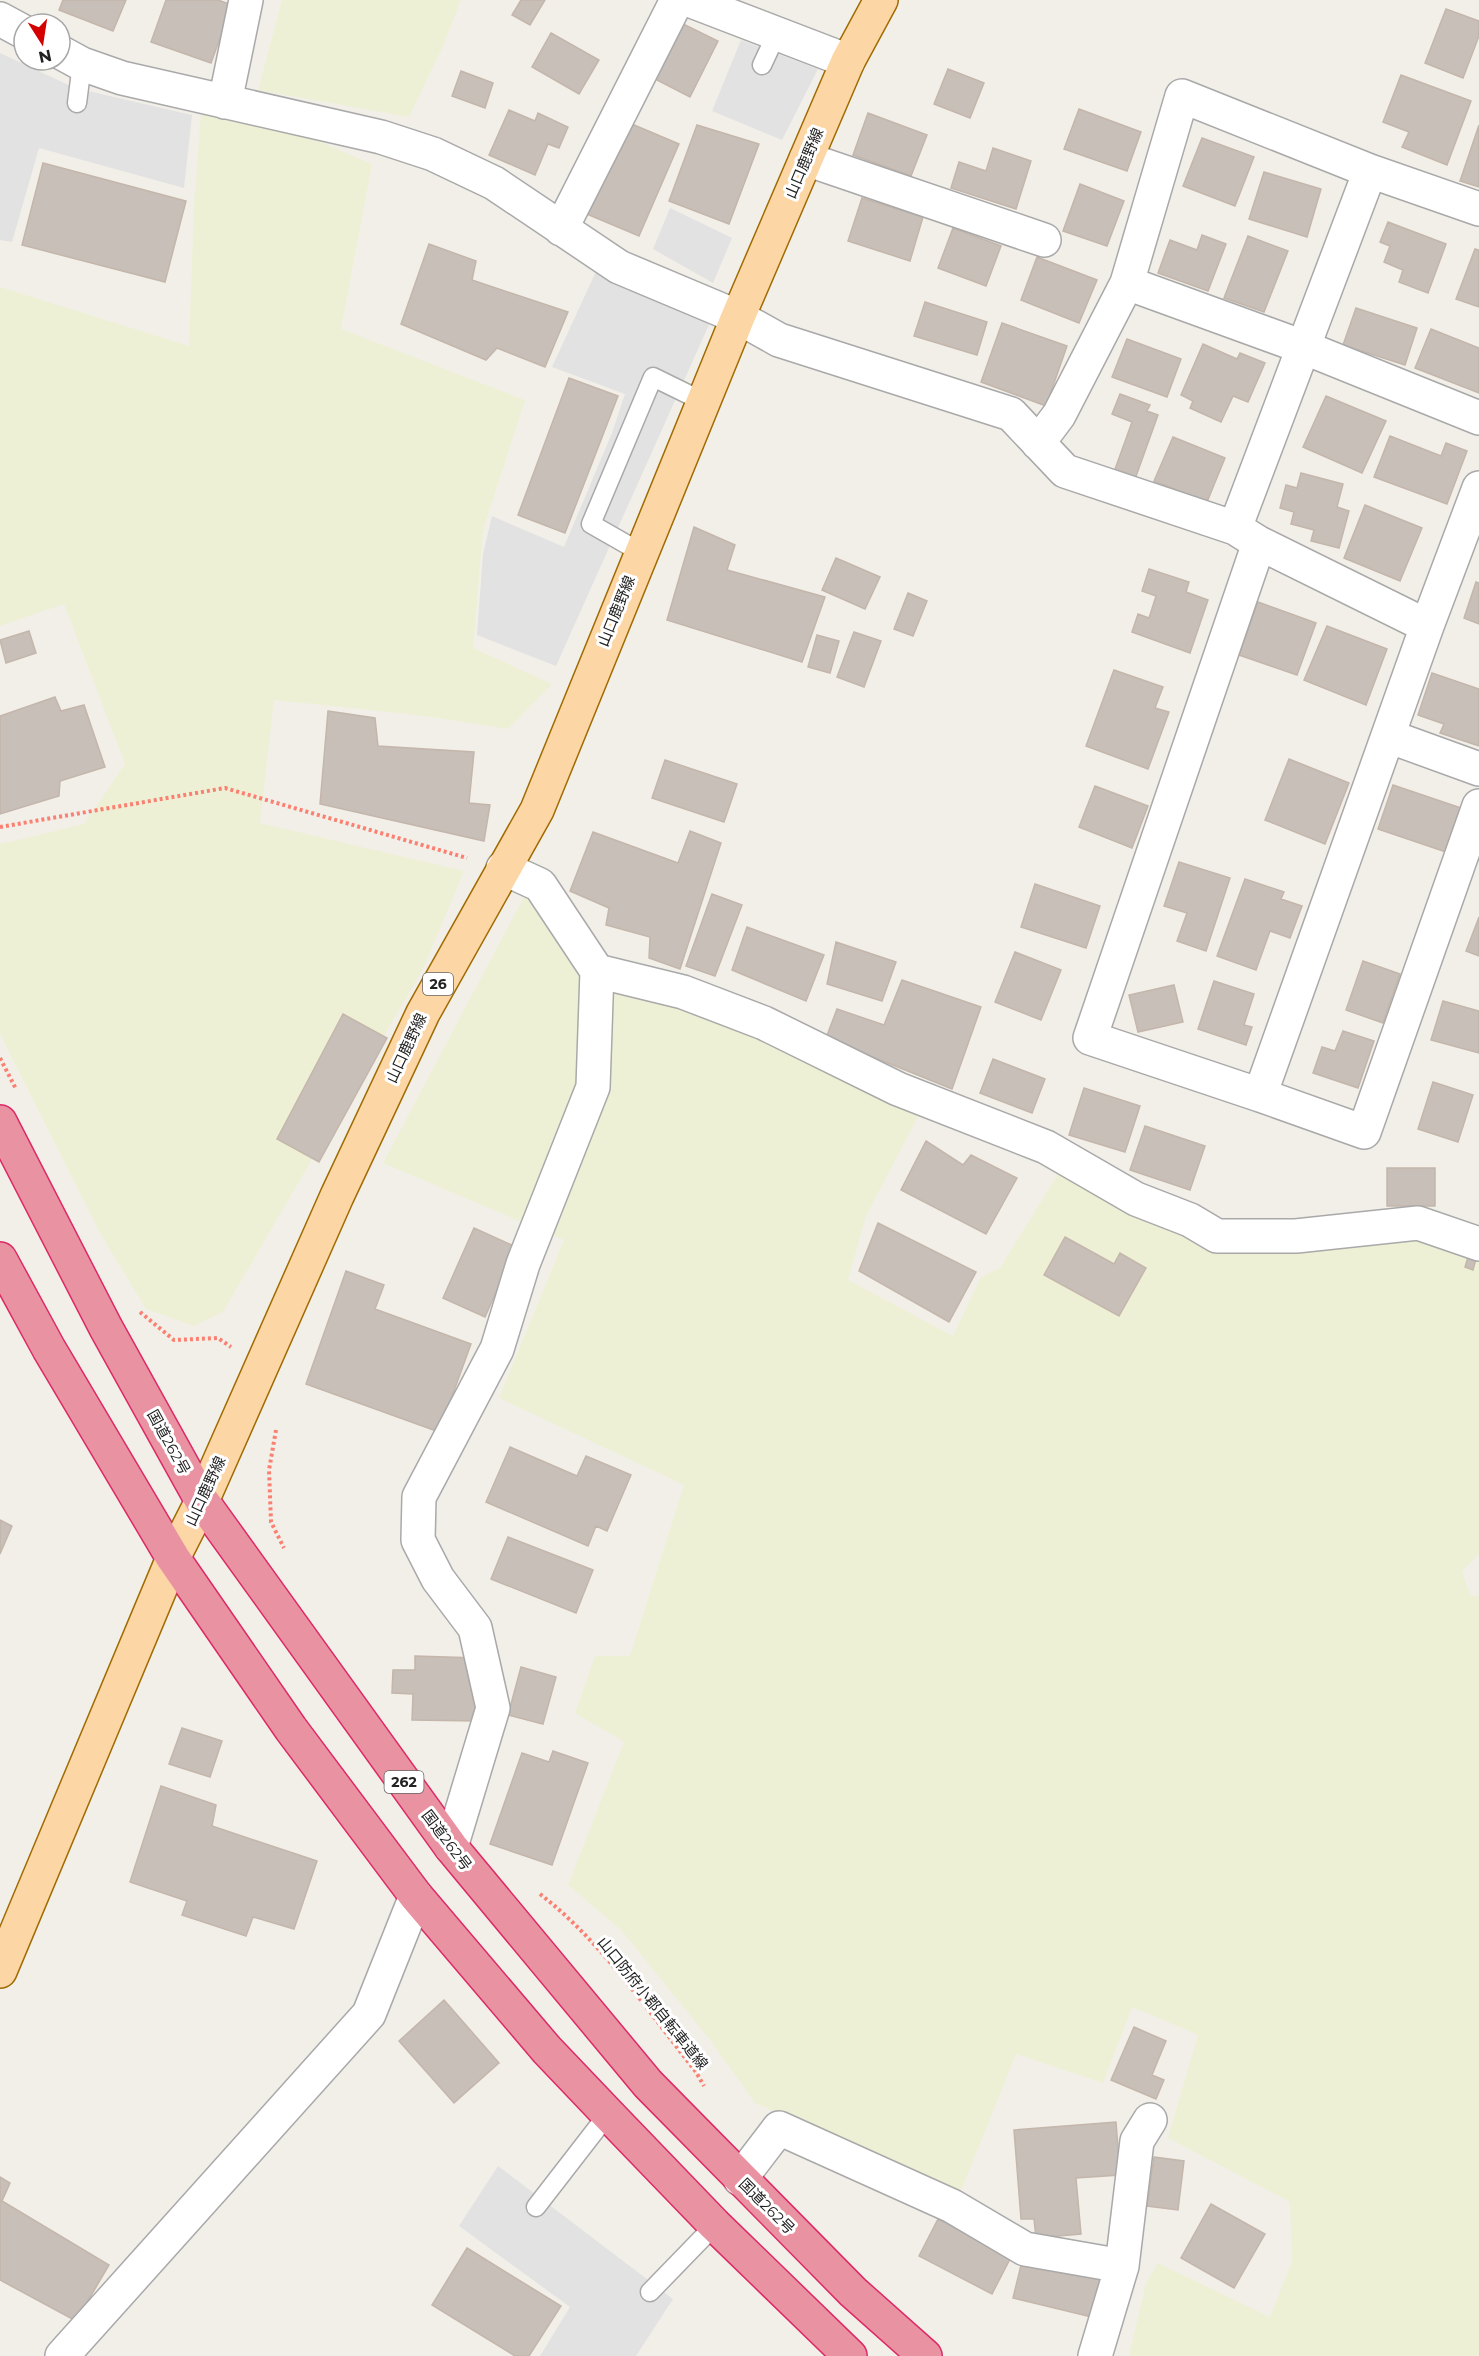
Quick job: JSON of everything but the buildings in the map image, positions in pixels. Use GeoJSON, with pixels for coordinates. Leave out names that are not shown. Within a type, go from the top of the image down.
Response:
{"type":"FeatureCollection","features":[{"type":"Feature","properties":{"kind":"highway","name":"国道262号"},"geometry":{"type":"LineString","coordinates":[[0,1122],[106,1328],[202,1501],[451,1847],[633,2066],[740,2179],[853,2292],[925,2356]]}},
{"type":"Feature","properties":{"kind":"highway"},"geometry":{"type":"LineString","coordinates":[[0,1259],[173,1558],[291,1730],[416,1896],[547,2050],[715,2225],[850,2356]]}},
{"type":"Feature","properties":{"kind":"main road","name":"山口鹿野線"},"geometry":{"type":"LineString","coordinates":[[0,1971],[173,1558],[202,1501],[337,1196],[423,1012],[537,810],[640,552],[738,317],[849,61],[881,0]]}},
{"type":"Feature","properties":{"kind":"street"},"geometry":{"type":"LineString","coordinates":[[225,102],[246,0]]}},
{"type":"Feature","properties":{"kind":"street"},"geometry":{"type":"LineString","coordinates":[[561,228],[677,0]]}},
{"type":"Feature","properties":{"kind":"street"},"geometry":{"type":"LineString","coordinates":[[689,0],[849,61]]}},
{"type":"Feature","properties":{"kind":"street"},"geometry":{"type":"LineString","coordinates":[[72,58],[122,78],[381,137],[433,154],[494,183],[619,267],[738,317],[779,340],[1011,414],[1065,471],[1247,536],[1427,626]]}},
{"type":"Feature","properties":{"kind":"street"},"geometry":{"type":"LineString","coordinates":[[1038,443],[1059,415],[1127,283],[1182,96],[1370,171],[1479,209]]}},
{"type":"Feature","properties":{"kind":"street"},"geometry":{"type":"LineString","coordinates":[[806,159],[1044,240]]}},
{"type":"Feature","properties":{"kind":"street"},"geometry":{"type":"LineString","coordinates":[[1370,171],[1303,347],[1247,536],[1090,1038],[1364,1132],[1479,806]]}},
{"type":"Feature","properties":{"kind":"street"},"geometry":{"type":"LineString","coordinates":[[1127,283],[1303,347],[1479,418]]}},
{"type":"Feature","properties":{"kind":"street"},"geometry":{"type":"LineString","coordinates":[[1260,1095],[1427,626],[1479,488]]}},
{"type":"Feature","properties":{"kind":"street"},"geometry":{"type":"LineString","coordinates":[[1388,736],[1479,769]]}},
{"type":"Feature","properties":{"kind":"street"},"geometry":{"type":"LineString","coordinates":[[451,1847],[493,1708],[475,1628],[438,1580],[418,1540],[418,1497],[497,1349],[523,1264],[593,1087],[597,971],[540,885],[503,868]]}},
{"type":"Feature","properties":{"kind":"street"},"geometry":{"type":"LineString","coordinates":[[597,971],[683,992],[764,1023],[898,1089],[1046,1147],[1136,1198],[1190,1220],[1217,1236],[1296,1236],[1418,1223],[1479,1244]]}},
{"type":"Feature","properties":{"kind":"street"},"geometry":{"type":"LineString","coordinates":[[62,2356],[369,2014],[416,1896]]}},
{"type":"Feature","properties":{"kind":"street"},"geometry":{"type":"LineString","coordinates":[[1095,2356],[1122,2266],[1137,2141],[1150,2120]]}},
{"type":"Feature","properties":{"kind":"street"},"geometry":{"type":"LineString","coordinates":[[740,2179],[779,2128],[952,2206],[1025,2249],[1122,2266]]}},
{"type":"Feature","properties":{"kind":"lane"},"geometry":{"type":"LineString","coordinates":[[762,64],[776,35]]}},
{"type":"Feature","properties":{"kind":"lane"},"geometry":{"type":"LineString","coordinates":[[72,66],[77,103]]}},
{"type":"Feature","properties":{"kind":"lane"},"geometry":{"type":"LineString","coordinates":[[640,552],[591,524],[653,377],[704,402]]}},
{"type":"Feature","properties":{"kind":"lane"},"geometry":{"type":"LineString","coordinates":[[536,2207],[608,2114]]}},
{"type":"Feature","properties":{"kind":"lane"},"geometry":{"type":"LineString","coordinates":[[650,2292],[715,2225]]}},
{"type":"Feature","properties":{"kind":"path"},"geometry":{"type":"LineString","coordinates":[[0,828],[225,788],[503,868]]}},
{"type":"Feature","properties":{"kind":"path"},"geometry":{"type":"LineString","coordinates":[[277,1425],[269,1470],[271,1522],[285,1551]]}},
{"type":"Feature","properties":{"kind":"path","name":"山口防府小郡自転車道線"},"geometry":{"type":"LineString","coordinates":[[536,1891],[554,1905],[614,1968],[696,2072],[706,2090]]}},
{"type":"Feature","properties":{"kind":"green space"},"geometry":{"type":"Polygon","coordinates":[[[282,0],[461,0],[442,48],[409,117],[258,90],[282,0]]]}},
{"type":"Feature","properties":{"kind":"green space"},"geometry":{"type":"Polygon","coordinates":[[[201,113],[297,132],[372,164],[341,329],[525,400],[483,530],[473,648],[552,684],[508,729],[417,715],[274,700],[260,823],[464,871],[423,969],[223,1312],[194,1326],[146,1309],[101,1235],[0,1034],[0,844],[84,824],[125,764],[64,604],[0,626],[0,287],[189,346],[194,204],[201,113]]]}},
{"type":"Feature","properties":{"kind":"green space"},"geometry":{"type":"Polygon","coordinates":[[[527,891],[582,964],[714,1017],[921,1111],[866,1216],[848,1280],[953,1336],[981,1277],[1000,1268],[1061,1169],[1233,1251],[1262,1253],[1416,1238],[1479,1257],[1479,1554],[1462,1571],[1470,1595],[1479,1596],[1479,2356],[1129,2356],[1146,2283],[1158,2263],[1270,2317],[1292,2261],[1290,2202],[1168,2138],[1198,2035],[1132,2007],[1103,2083],[1016,2054],[960,2193],[755,2103],[710,2040],[621,1930],[568,1885],[624,1742],[575,1713],[595,1656],[630,1656],[684,1485],[499,1398],[564,1240],[383,1163],[527,891]]]}},
{"type":"Feature","properties":{"kind":"shaded area"},"geometry":{"type":"Polygon","coordinates":[[[741,40],[818,69],[782,140],[712,111],[741,40]]]}},
{"type":"Feature","properties":{"kind":"shaded area"},"geometry":{"type":"Polygon","coordinates":[[[0,53],[12,59],[12,72],[41,72],[75,88],[192,115],[184,188],[39,148],[12,242],[0,240],[0,53]]]}},
{"type":"Feature","properties":{"kind":"shaded area"},"geometry":{"type":"Polygon","coordinates":[[[670,208],[732,238],[713,283],[653,249],[670,208]]]}},
{"type":"Feature","properties":{"kind":"shaded area"},"geometry":{"type":"Polygon","coordinates":[[[599,265],[712,318],[556,666],[477,635],[483,554],[492,516],[564,547],[612,433],[625,394],[552,367],[599,265]]]}},
{"type":"Feature","properties":{"kind":"shaded area"},"geometry":{"type":"Polygon","coordinates":[[[498,2166],[673,2299],[636,2356],[540,2356],[570,2307],[459,2226],[498,2166]]]}}]}
